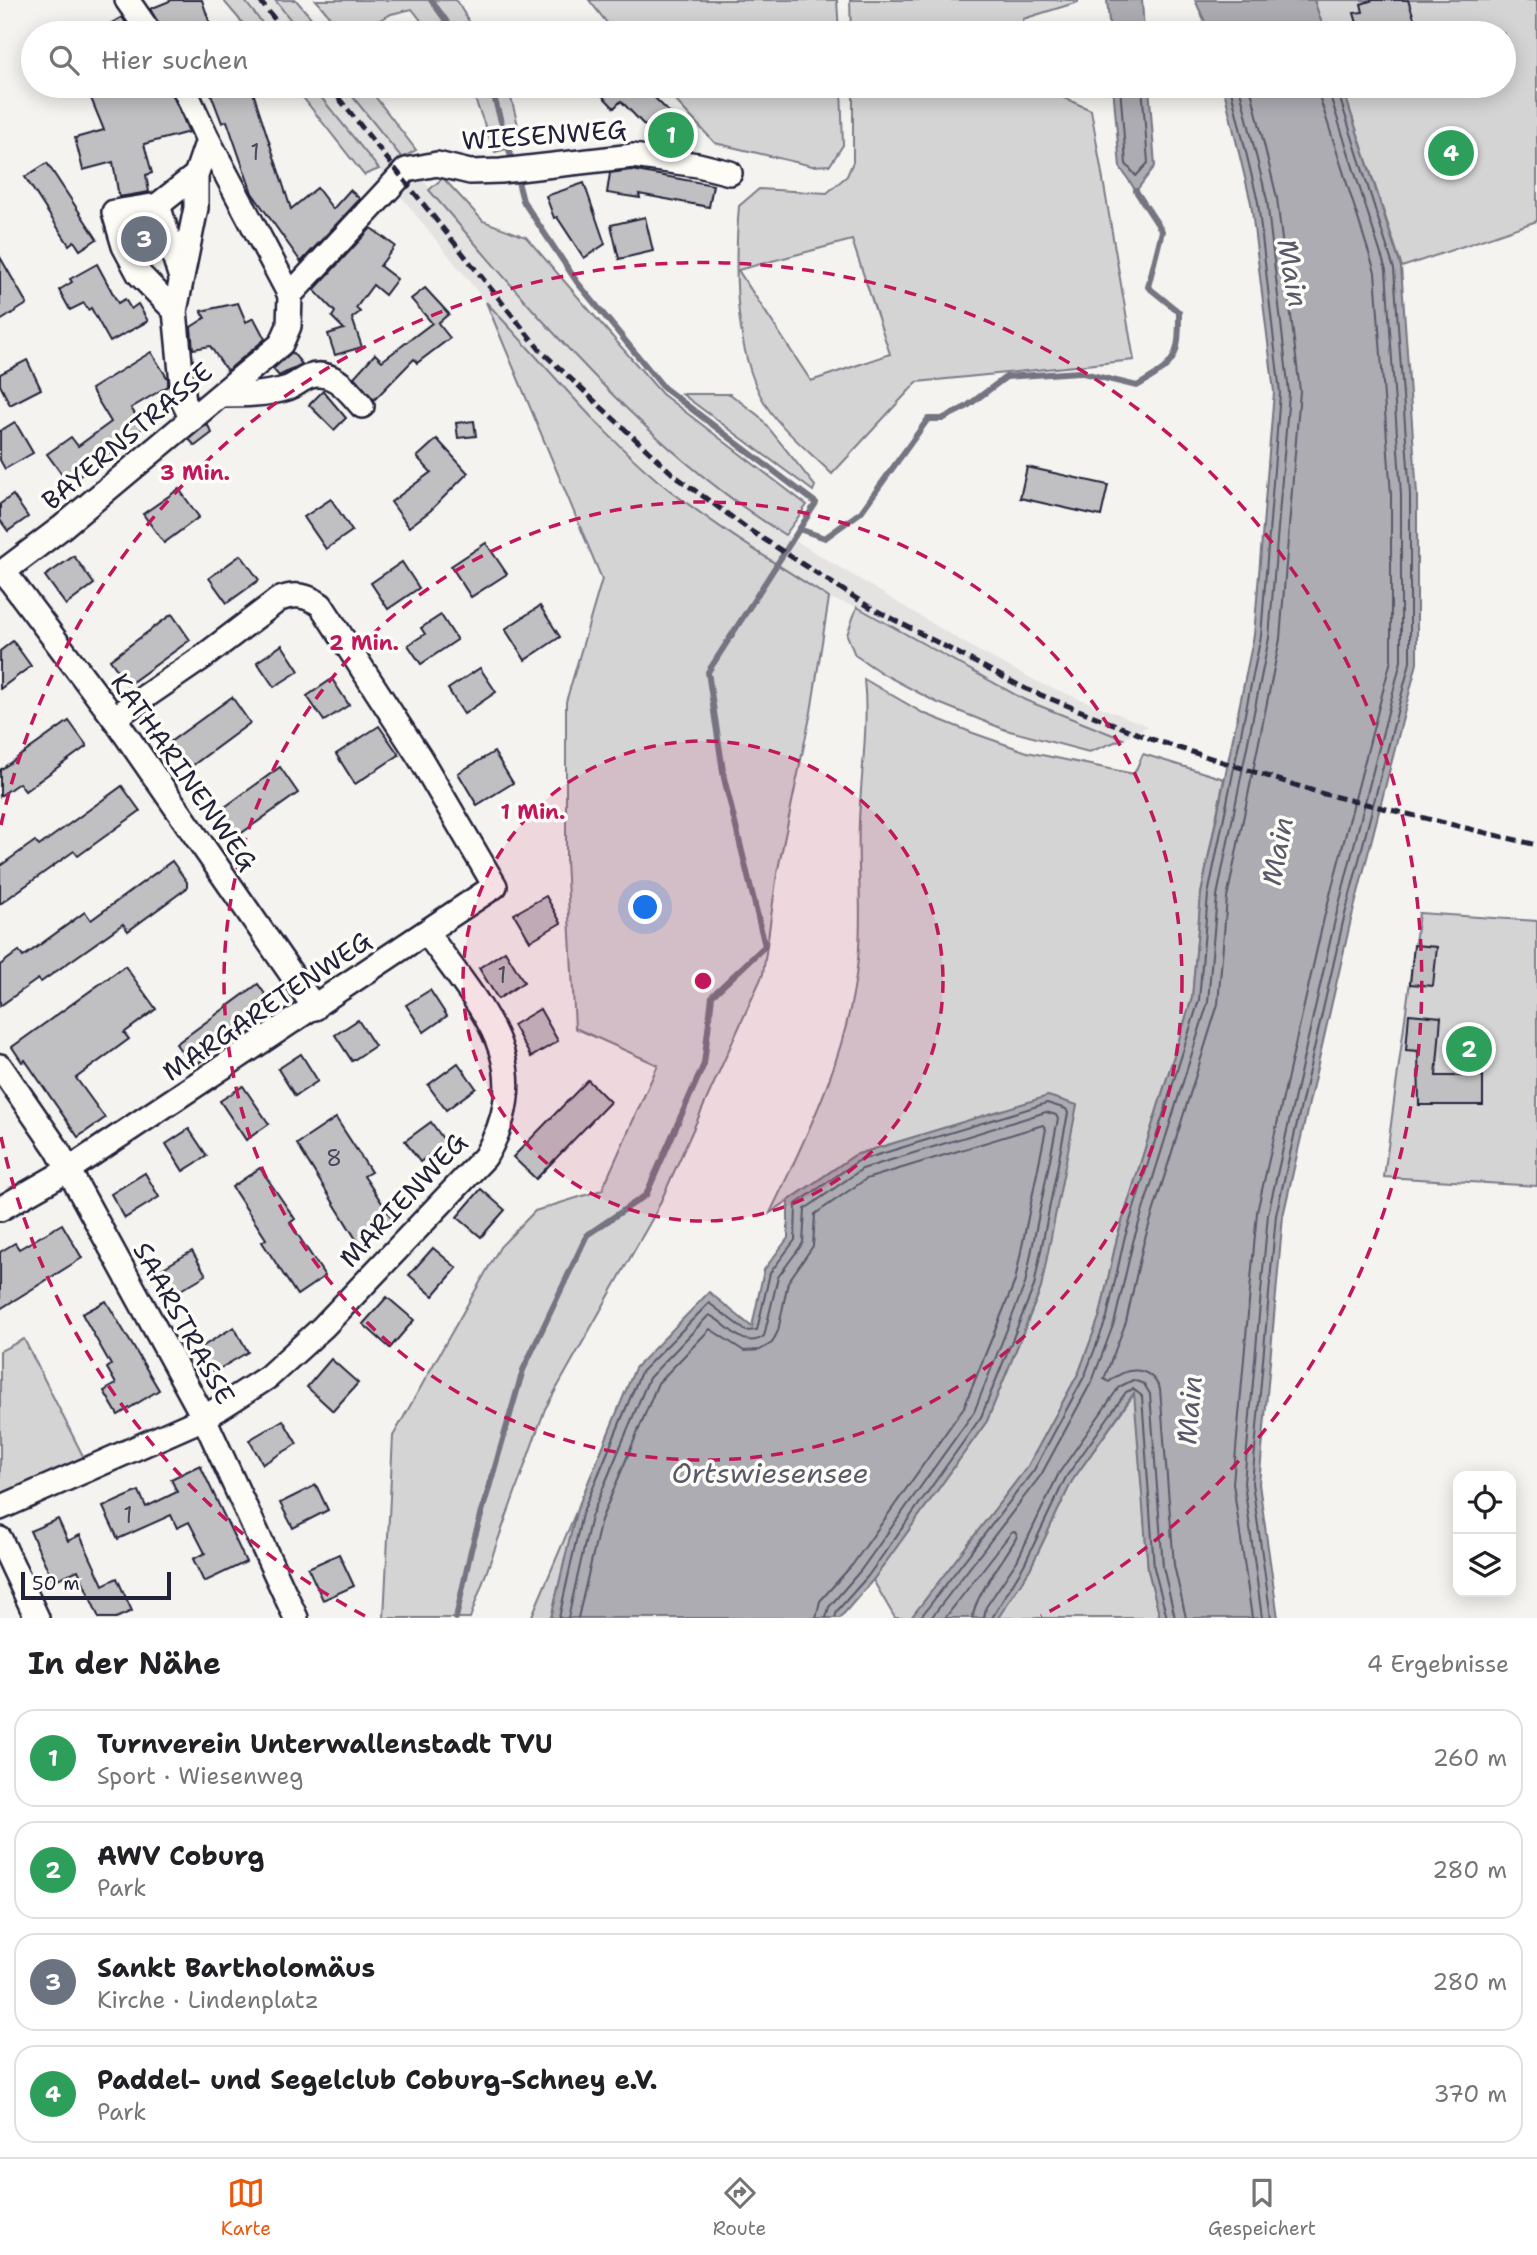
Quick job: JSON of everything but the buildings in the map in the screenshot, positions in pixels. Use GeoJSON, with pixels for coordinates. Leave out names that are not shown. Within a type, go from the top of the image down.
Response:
{"type":"FeatureCollection","features":[{"type":"Feature","properties":{"kind":"street"},"geometry":{"type":"LineString","coordinates":[[127,0],[142,21]]}},
{"type":"Feature","properties":{"kind":"street"},"geometry":{"type":"LineString","coordinates":[[189,98],[290,295]]}},
{"type":"Feature","properties":{"kind":"street"},"geometry":{"type":"LineString","coordinates":[[192,419],[184,404],[175,310],[196,208],[196,175],[208,140]]}},
{"type":"Feature","properties":{"kind":"street"},"geometry":{"type":"LineString","coordinates":[[477,171],[488,159],[510,153],[537,152],[552,164]]}},
{"type":"Feature","properties":{"kind":"street","name":"WIESENWEG"},"geometry":{"type":"LineString","coordinates":[[290,295],[406,170],[437,164],[477,171],[501,171],[633,156],[688,163],[730,173]]}},
{"type":"Feature","properties":{"kind":"street"},"geometry":{"type":"LineString","coordinates":[[175,310],[139,274],[124,246],[114,212],[158,205],[196,175]]}},
{"type":"Feature","properties":{"kind":"street"},"geometry":{"type":"LineString","coordinates":[[158,205],[181,278]]}},
{"type":"Feature","properties":{"kind":"street","name":"BAYERNSTRASSE"},"geometry":{"type":"LineString","coordinates":[[2,573],[282,344],[289,326],[290,295]]}},
{"type":"Feature","properties":{"kind":"street"},"geometry":{"type":"LineString","coordinates":[[221,395],[251,395],[287,388],[310,376],[326,375],[342,384],[362,406]]}},
{"type":"Feature","properties":{"kind":"street","name":"KATHARINENWEG"},"geometry":{"type":"LineString","coordinates":[[2,573],[114,718],[315,1008]]}},
{"type":"Feature","properties":{"kind":"street","name":"MARGARETENWEG"},"geometry":{"type":"LineString","coordinates":[[0,1209],[68,1170],[495,886],[420,758],[321,605],[309,596],[290,595],[278,600],[203,657],[114,718]]}},
{"type":"Feature","properties":{"kind":"street","name":"MARIENWEG"},"geometry":{"type":"LineString","coordinates":[[0,1508],[204,1418],[268,1377],[323,1327],[485,1157],[500,1132],[509,1097],[504,1055],[488,1020],[427,933]]}},
{"type":"Feature","properties":{"kind":"street","name":"SAARSTRASSE"},"geometry":{"type":"LineString","coordinates":[[0,1066],[68,1170],[204,1418],[296,1618]]}},
{"type":"Feature","properties":{"kind":"street"},"geometry":{"type":"LineString","coordinates":[[0,1539],[37,1618]]}},
{"type":"Feature","properties":{"kind":"shaded area"},"geometry":{"type":"Polygon","coordinates":[[[223,0],[244,0],[261,21],[241,21],[223,0]]]}},
{"type":"Feature","properties":{"kind":"shaded area"},"geometry":{"type":"Polygon","coordinates":[[[244,0],[275,0],[292,21],[261,21],[244,0]]]}},
{"type":"Feature","properties":{"kind":"shaded area"},"geometry":{"type":"Polygon","coordinates":[[[275,0],[296,0],[314,21],[292,21],[275,0]]]}},
{"type":"Feature","properties":{"kind":"shaded area"},"geometry":{"type":"Polygon","coordinates":[[[316,0],[456,0],[469,21],[422,21],[412,9],[391,14],[378,21],[333,21],[316,0]]]}},
{"type":"Feature","properties":{"kind":"shaded area"},"geometry":{"type":"Polygon","coordinates":[[[589,0],[837,0],[838,21],[606,21],[589,0]]]}},
{"type":"Feature","properties":{"kind":"shaded area"},"geometry":{"type":"Polygon","coordinates":[[[850,0],[1078,0],[1023,21],[851,21],[850,0]]]}},
{"type":"Feature","properties":{"kind":"shaded area"},"geometry":{"type":"Polygon","coordinates":[[[1314,0],[1537,0],[1537,221],[1402,267],[1346,98],[1516,98],[1516,21],[1321,21],[1314,0]]]}},
{"type":"Feature","properties":{"kind":"shaded area"},"geometry":{"type":"Polygon","coordinates":[[[303,98],[322,98],[379,169],[364,175],[303,98]]]}},
{"type":"Feature","properties":{"kind":"shaded area"},"geometry":{"type":"Polygon","coordinates":[[[322,98],[354,98],[532,310],[596,378],[672,451],[758,518],[973,648],[1042,684],[1148,726],[1123,739],[1025,700],[857,607],[829,598],[713,522],[656,479],[602,427],[486,302],[322,98]]]}},
{"type":"Feature","properties":{"kind":"shaded area"},"geometry":{"type":"Polygon","coordinates":[[[354,98],[376,98],[416,150],[402,158],[354,98]]]}},
{"type":"Feature","properties":{"kind":"shaded area"},"geometry":{"type":"Polygon","coordinates":[[[475,98],[511,98],[523,145],[495,152],[475,98]]]}},
{"type":"Feature","properties":{"kind":"shaded area"},"geometry":{"type":"Polygon","coordinates":[[[673,98],[841,98],[843,145],[830,165],[812,166],[715,143],[673,98]]]}},
{"type":"Feature","properties":{"kind":"shaded area"},"geometry":{"type":"Polygon","coordinates":[[[853,98],[1064,98],[1091,110],[1134,360],[917,382],[832,474],[793,438],[772,414],[759,393],[750,369],[743,342],[737,285],[739,206],[759,189],[827,193],[847,176],[853,162],[853,98]],[[852,240],[738,270],[811,381],[890,354],[852,240]]]}},
{"type":"Feature","properties":{"kind":"shaded area"},"geometry":{"type":"Polygon","coordinates":[[[443,178],[483,221],[526,237],[662,394],[807,505],[785,535],[685,462],[595,376],[510,284],[429,190],[443,178]]]}},
{"type":"Feature","properties":{"kind":"shaded area"},"geometry":{"type":"Polygon","coordinates":[[[486,302],[590,416],[657,480],[720,527],[829,598],[811,712],[777,874],[763,974],[656,1212],[545,1409],[470,1618],[384,1618],[393,1436],[500,1247],[535,1211],[602,1190],[658,1065],[575,1028],[566,860],[566,702],[602,579],[486,302]]]}},
{"type":"Feature","properties":{"kind":"shaded area"},"geometry":{"type":"Polygon","coordinates":[[[682,394],[730,394],[759,416],[815,486],[813,491],[682,394]]]}},
{"type":"Feature","properties":{"kind":"shaded area"},"geometry":{"type":"Polygon","coordinates":[[[857,607],[1025,700],[1123,739],[1089,752],[1006,730],[936,702],[883,674],[855,655],[847,635],[857,607]]]}},
{"type":"Feature","properties":{"kind":"shaded area"},"geometry":{"type":"Polygon","coordinates":[[[864,679],[923,713],[1027,752],[1134,774],[1143,754],[1224,779],[1201,894],[1192,998],[1117,1238],[1100,1315],[1079,1372],[1028,1466],[911,1618],[895,1618],[873,1580],[987,1421],[1041,1288],[1048,1096],[855,1155],[770,1213],[825,1090],[846,1026],[853,993],[860,925],[859,838],[865,732],[864,679]]]}},
{"type":"Feature","properties":{"kind":"shaded area"},"geometry":{"type":"Polygon","coordinates":[[[1419,913],[1537,921],[1537,1186],[1384,1177],[1419,913]]]}},
{"type":"Feature","properties":{"kind":"shaded area"},"geometry":{"type":"Polygon","coordinates":[[[24,1339],[84,1458],[0,1494],[0,1351],[24,1339]]]}},
{"type":"Feature","properties":{"kind":"shaded area"},"geometry":{"type":"Polygon","coordinates":[[[1135,1393],[1148,1570],[1160,1618],[997,1618],[1030,1569],[1072,1481],[1135,1393]]]}},
{"type":"Feature","properties":{"kind":"shaded area"},"geometry":{"type":"Polygon","coordinates":[[[576,1512],[551,1618],[531,1618],[576,1512]]]}},
{"type":"Feature","properties":{"kind":"water"},"geometry":{"type":"Polygon","coordinates":[[[1107,0],[1142,0],[1143,21],[1109,21],[1107,0]]]}},
{"type":"Feature","properties":{"kind":"water"},"geometry":{"type":"Polygon","coordinates":[[[1195,0],[1314,0],[1321,21],[1205,21],[1195,0]]]}},
{"type":"Feature","properties":{"kind":"water"},"geometry":{"type":"Polygon","coordinates":[[[1114,98],[1150,98],[1155,166],[1136,191],[1120,167],[1114,98]]]}},
{"type":"Feature","properties":{"kind":"water","name":"Main"},"geometry":{"type":"Polygon","coordinates":[[[1226,98],[1346,98],[1401,267],[1417,494],[1417,663],[1350,924],[1283,1216],[1259,1484],[1278,1618],[1160,1618],[1148,1570],[1134,1393],[1072,1481],[1030,1569],[998,1618],[911,1618],[1028,1466],[1079,1372],[1100,1315],[1117,1238],[1192,998],[1201,894],[1254,635],[1274,392],[1251,203],[1226,98]]]}},
{"type":"Feature","properties":{"kind":"water","name":"Ortswiesensee"},"geometry":{"type":"Polygon","coordinates":[[[1048,1096],[1077,1105],[1041,1288],[987,1421],[873,1580],[840,1618],[551,1618],[576,1512],[635,1368],[709,1292],[752,1327],[764,1270],[788,1238],[788,1201],[855,1155],[1048,1096]]]}},
{"type":"Feature","properties":{"kind":"waterway"},"geometry":{"type":"LineString","coordinates":[[431,0],[446,21]]}},
{"type":"Feature","properties":{"kind":"waterway"},"geometry":{"type":"LineString","coordinates":[[494,98],[513,164]]}},
{"type":"Feature","properties":{"kind":"waterway"},"geometry":{"type":"LineString","coordinates":[[456,1618],[471,1550],[523,1370],[587,1235],[646,1195],[704,1064],[712,996],[765,946],[724,778],[708,672],[816,503],[664,388],[577,282],[523,201],[516,174]]}},
{"type":"Feature","properties":{"kind":"waterway"},"geometry":{"type":"LineString","coordinates":[[799,529],[825,538],[861,512],[928,419],[942,419],[966,407],[1006,377],[1079,372],[1137,386],[1168,365],[1176,350],[1179,312],[1148,287],[1162,231],[1136,191]]}},
{"type":"Feature","properties":{"kind":"railway"},"geometry":{"type":"LineString","coordinates":[[259,0],[276,21]]}},
{"type":"Feature","properties":{"kind":"railway"},"geometry":{"type":"LineString","coordinates":[[339,98],[540,350],[675,476],[751,531],[868,606],[1026,689],[1151,739],[1320,793],[1537,845]]}},
{"type":"Feature","properties":{"kind":"place","name":"Turnverein Unterwallenstadt TVU"},"geometry":{"type":"Point","coordinates":[671,135]}},
{"type":"Feature","properties":{"kind":"place","name":"Paddel- und Segelclub Coburg-Schney e.V."},"geometry":{"type":"Point","coordinates":[1451,153]}},
{"type":"Feature","properties":{"kind":"place","name":"Sankt Bartholomäus"},"geometry":{"type":"Point","coordinates":[144,239]}},
{"type":"Feature","properties":{"kind":"place","name":"AWV Coburg"},"geometry":{"type":"Point","coordinates":[1469,1049]}}]}
